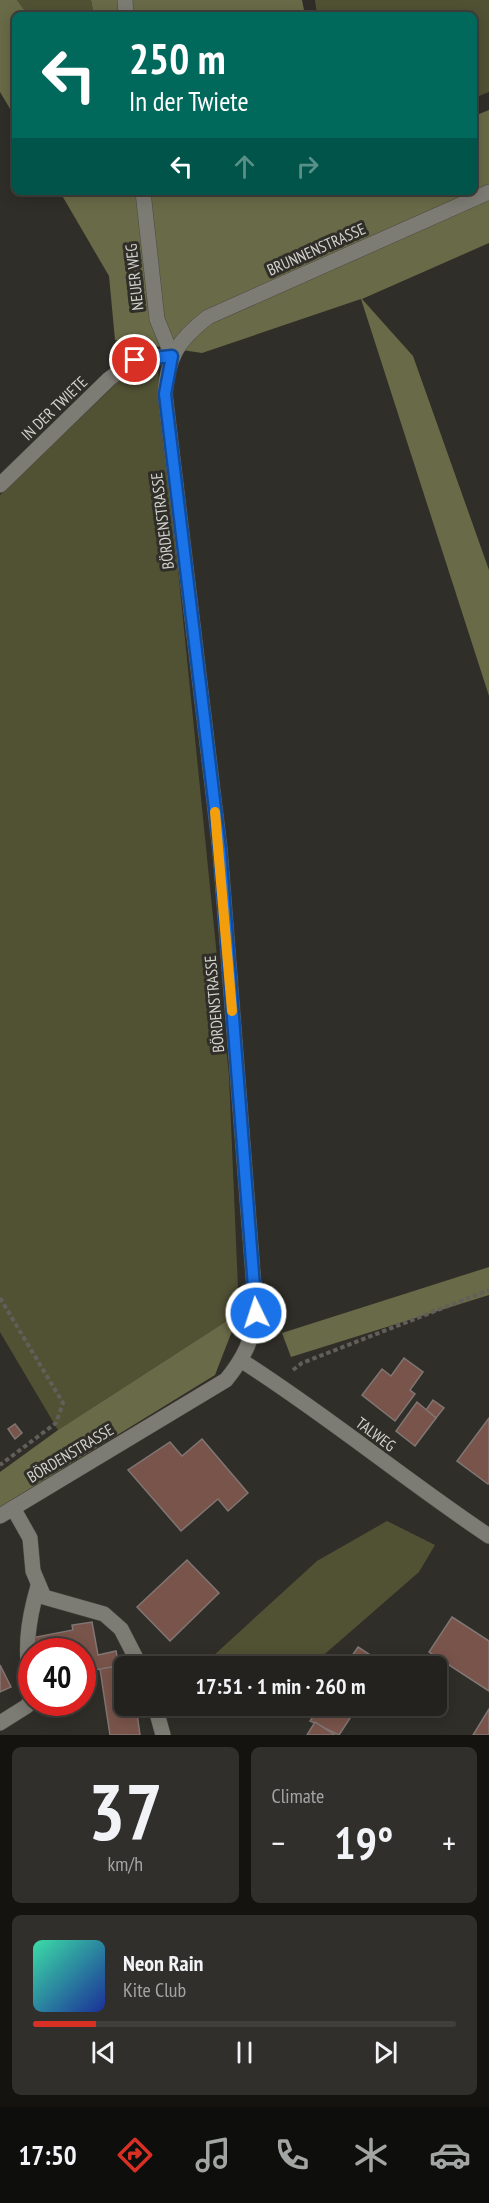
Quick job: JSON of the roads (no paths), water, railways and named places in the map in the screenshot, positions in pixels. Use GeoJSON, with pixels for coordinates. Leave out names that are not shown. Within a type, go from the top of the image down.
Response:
{"type":"FeatureCollection","features":[{"type":"Feature","properties":{"kind":"street","name":"BRUNNENSTRASSE"},"geometry":{"type":"LineString","coordinates":[[172,356],[186,333],[208,317],[489,192]]}},
{"type":"Feature","properties":{"kind":"street","name":"NEUER WEG"},"geometry":{"type":"LineString","coordinates":[[143,195],[157,319],[172,356]]}},
{"type":"Feature","properties":{"kind":"street","name":"IN DER TWIETE"},"geometry":{"type":"LineString","coordinates":[[0,485],[110,379],[135,360],[172,356]]}},
{"type":"Feature","properties":{"kind":"street","name":"BÖRDENSTRASSE"},"geometry":{"type":"LineString","coordinates":[[6,1512],[226,1380],[242,1360],[252,1339],[256,1313],[220,850],[165,394],[172,356]]}},
{"type":"Feature","properties":{"kind":"street","name":"TALWEG"},"geometry":{"type":"LineString","coordinates":[[242,1360],[489,1536]]}},
{"type":"Feature","properties":{"kind":"street"},"geometry":{"type":"LineString","coordinates":[[6,1512],[30,1538],[33,1571],[44,1597],[104,1614],[121,1629],[135,1656]]}},
{"type":"Feature","properties":{"kind":"street"},"geometry":{"type":"LineString","coordinates":[[28,1638],[29,1617],[38,1586]]}},
{"type":"Feature","properties":{"kind":"street"},"geometry":{"type":"LineString","coordinates":[[0,1723],[18,1712]]}},
{"type":"Feature","properties":{"kind":"street"},"geometry":{"type":"LineString","coordinates":[[158,1716],[163,1735]]}}]}
